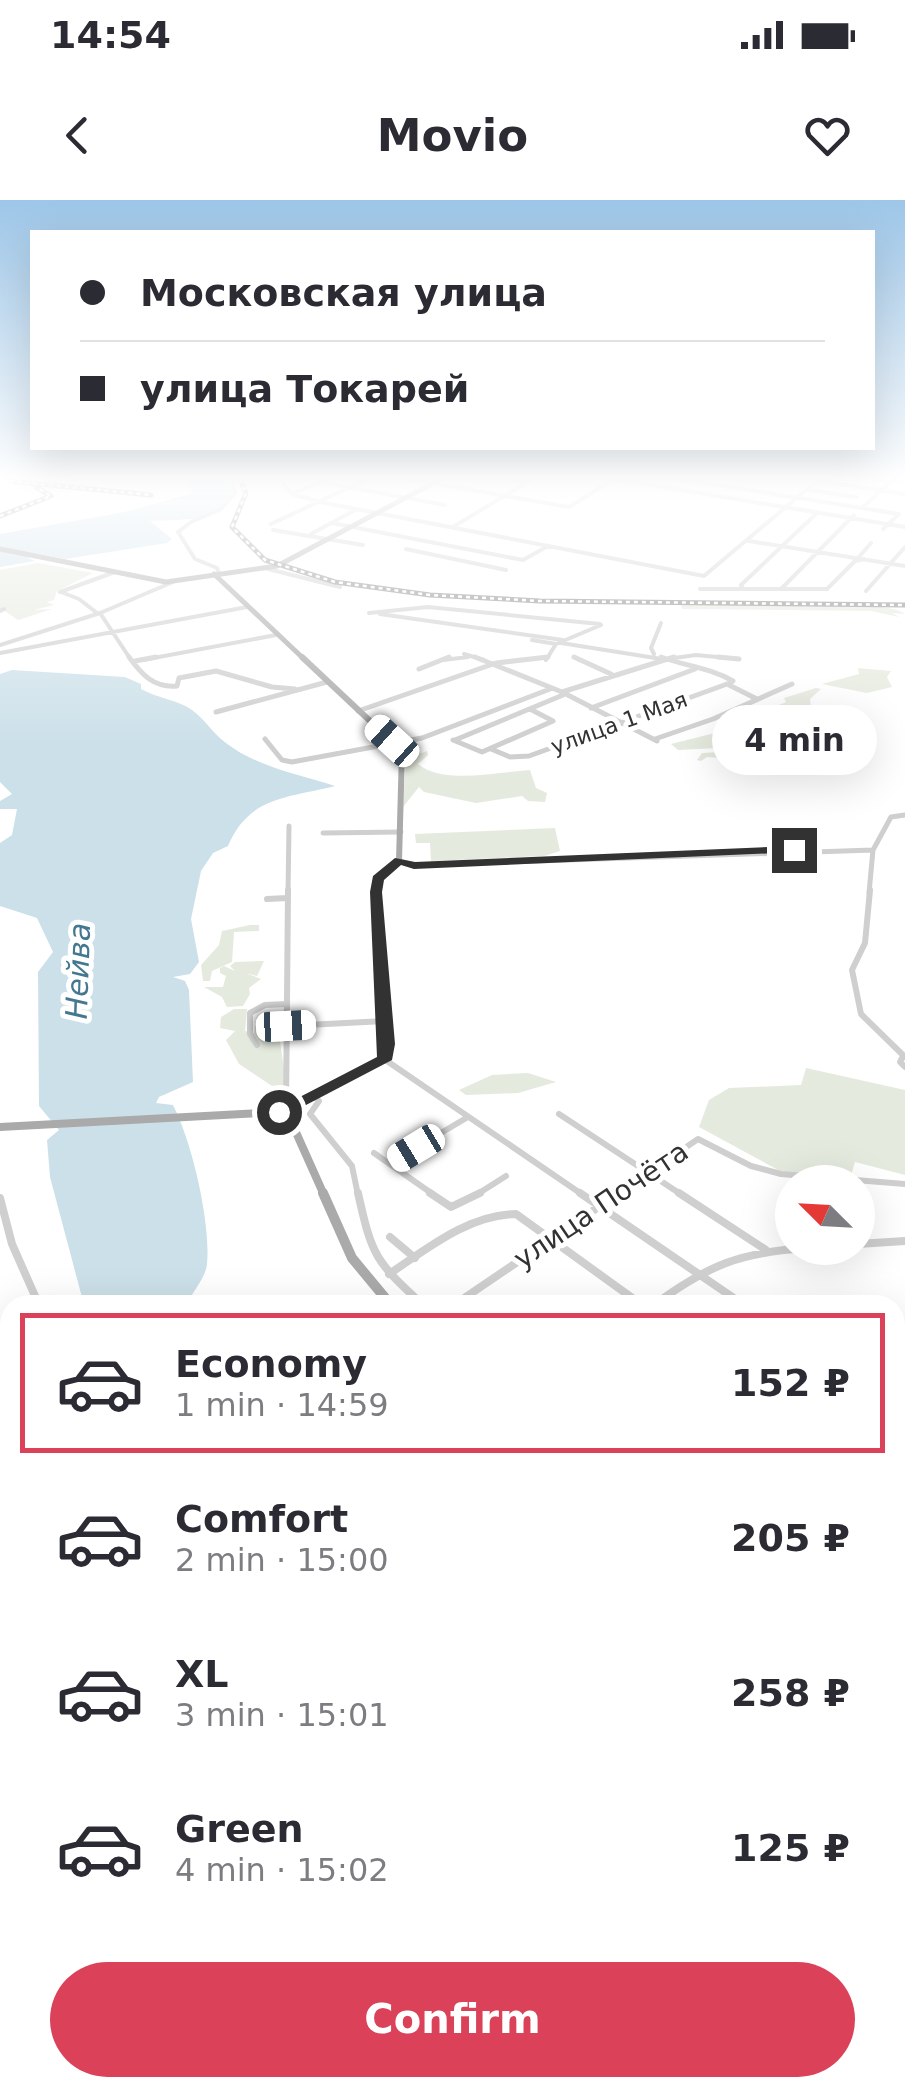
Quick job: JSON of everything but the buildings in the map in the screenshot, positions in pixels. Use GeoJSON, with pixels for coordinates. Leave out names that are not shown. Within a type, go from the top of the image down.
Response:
{"type":"FeatureCollection","features":[{"type":"Feature","properties":{"kind":"main road"},"geometry":{"type":"LineString","coordinates":[[91,567],[173,582],[271,567]]}},
{"type":"Feature","properties":{"kind":"main road"},"geometry":{"type":"LineString","coordinates":[[2,1126],[286,1110],[384,1060],[376,892],[378,879],[400,860],[402,750],[276,635],[216,574]]}},
{"type":"Feature","properties":{"kind":"main road"},"geometry":{"type":"LineString","coordinates":[[286,1110],[352,1258],[383,1295]]}},
{"type":"Feature","properties":{"kind":"street"},"geometry":{"type":"LineString","coordinates":[[216,567],[216,574]]}},
{"type":"Feature","properties":{"kind":"street"},"geometry":{"type":"LineString","coordinates":[[493,567],[506,570]]}},
{"type":"Feature","properties":{"kind":"street"},"geometry":{"type":"LineString","coordinates":[[667,567],[709,575],[717,567]]}},
{"type":"Feature","properties":{"kind":"street"},"geometry":{"type":"LineString","coordinates":[[742,589],[760,567]]}},
{"type":"Feature","properties":{"kind":"street"},"geometry":{"type":"LineString","coordinates":[[782,589],[802,567]]}},
{"type":"Feature","properties":{"kind":"street"},"geometry":{"type":"LineString","coordinates":[[700,589],[827,589],[849,567]]}},
{"type":"Feature","properties":{"kind":"street"},"geometry":{"type":"LineString","coordinates":[[866,590],[886,567]]}},
{"type":"Feature","properties":{"kind":"street"},"geometry":{"type":"LineString","coordinates":[[262,570],[283,570],[340,587]]}},
{"type":"Feature","properties":{"kind":"street"},"geometry":{"type":"LineString","coordinates":[[114,572],[60,592],[79,599],[98,613],[116,632],[151,685],[177,686],[179,678],[216,671],[295,690]]}},
{"type":"Feature","properties":{"kind":"street"},"geometry":{"type":"LineString","coordinates":[[0,645],[98,613],[173,582]]}},
{"type":"Feature","properties":{"kind":"street"},"geometry":{"type":"LineString","coordinates":[[0,652],[247,607]]}},
{"type":"Feature","properties":{"kind":"street"},"geometry":{"type":"LineString","coordinates":[[358,711],[496,663],[546,660],[560,642],[601,625],[428,607],[370,613]]}},
{"type":"Feature","properties":{"kind":"street"},"geometry":{"type":"LineString","coordinates":[[379,613],[560,642]]}},
{"type":"Feature","properties":{"kind":"street"},"geometry":{"type":"LineString","coordinates":[[654,653],[660,623]]}},
{"type":"Feature","properties":{"kind":"street"},"geometry":{"type":"LineString","coordinates":[[135,661],[276,635]]}},
{"type":"Feature","properties":{"kind":"street"},"geometry":{"type":"LineString","coordinates":[[505,636],[739,659]]}},
{"type":"Feature","properties":{"kind":"street"},"geometry":{"type":"LineString","coordinates":[[608,645],[654,653],[696,669],[712,669],[733,682],[727,684]]}},
{"type":"Feature","properties":{"kind":"street"},"geometry":{"type":"LineString","coordinates":[[530,709],[552,722],[482,752],[454,740],[612,675],[664,658],[690,655]]}},
{"type":"Feature","properties":{"kind":"street"},"geometry":{"type":"LineString","coordinates":[[419,669],[452,656],[496,663],[654,740],[792,684]]}},
{"type":"Feature","properties":{"kind":"street"},"geometry":{"type":"LineString","coordinates":[[574,657],[612,675]]}},
{"type":"Feature","properties":{"kind":"street"},"geometry":{"type":"LineString","coordinates":[[590,708],[696,669]]}},
{"type":"Feature","properties":{"kind":"street"},"geometry":{"type":"LineString","coordinates":[[216,712],[328,682]]}},
{"type":"Feature","properties":{"kind":"street"},"geometry":{"type":"LineString","coordinates":[[727,684],[757,699]]}},
{"type":"Feature","properties":{"kind":"street","name":"улица 1 Мая"},"geometry":{"type":"LineString","coordinates":[[491,749],[510,757],[529,756],[727,684]]}},
{"type":"Feature","properties":{"kind":"street"},"geometry":{"type":"LineString","coordinates":[[402,750],[418,740],[550,690]]}},
{"type":"Feature","properties":{"kind":"street"},"geometry":{"type":"LineString","coordinates":[[266,739],[282,760],[292,762],[392,741],[418,740]]}},
{"type":"Feature","properties":{"kind":"street"},"geometry":{"type":"LineString","coordinates":[[905,815],[891,818],[873,850],[874,880],[866,910],[865,943],[852,970],[860,1014],[904,1057],[900,1062],[905,1067]]}},
{"type":"Feature","properties":{"kind":"street"},"geometry":{"type":"LineString","coordinates":[[286,1110],[289,826]]}},
{"type":"Feature","properties":{"kind":"street"},"geometry":{"type":"LineString","coordinates":[[322,833],[400,832]]}},
{"type":"Feature","properties":{"kind":"street"},"geometry":{"type":"LineString","coordinates":[[400,860],[414,866],[873,850]]}},
{"type":"Feature","properties":{"kind":"street"},"geometry":{"type":"LineString","coordinates":[[267,899],[287,898]]}},
{"type":"Feature","properties":{"kind":"street"},"geometry":{"type":"LineString","coordinates":[[257,1045],[250,1034],[254,1010],[286,1004]]}},
{"type":"Feature","properties":{"kind":"street"},"geometry":{"type":"LineString","coordinates":[[286,1026],[385,1021]]}},
{"type":"Feature","properties":{"kind":"street"},"geometry":{"type":"LineString","coordinates":[[384,1060],[729,1295]]}},
{"type":"Feature","properties":{"kind":"street"},"geometry":{"type":"LineString","coordinates":[[314,1096],[319,1100],[310,1114],[352,1166],[370,1248],[389,1274],[412,1295]]}},
{"type":"Feature","properties":{"kind":"street"},"geometry":{"type":"LineString","coordinates":[[559,1114],[766,1250]]}},
{"type":"Feature","properties":{"kind":"street"},"geometry":{"type":"LineString","coordinates":[[390,1164],[468,1117]]}},
{"type":"Feature","properties":{"kind":"street","name":"улица Почёта"},"geometry":{"type":"LineString","coordinates":[[472,1295],[698,1139],[751,1166],[781,1174],[905,1184]]}},
{"type":"Feature","properties":{"kind":"street"},"geometry":{"type":"LineString","coordinates":[[374,1153],[450,1207],[457,1207],[506,1176]]}},
{"type":"Feature","properties":{"kind":"street"},"geometry":{"type":"LineString","coordinates":[[0,1198],[12,1244],[35,1295]]}},
{"type":"Feature","properties":{"kind":"street"},"geometry":{"type":"LineString","coordinates":[[389,1274],[483,1218],[502,1212],[516,1214],[629,1295]]}},
{"type":"Feature","properties":{"kind":"street"},"geometry":{"type":"LineString","coordinates":[[390,1237],[416,1258]]}},
{"type":"Feature","properties":{"kind":"street"},"geometry":{"type":"LineString","coordinates":[[875,1243],[905,1242]]}},
{"type":"Feature","properties":{"kind":"street"},"geometry":{"type":"LineString","coordinates":[[667,1295],[732,1254],[775,1250]]}},
{"type":"Feature","properties":{"kind":"shaded area"},"geometry":{"type":"Polygon","coordinates":[[[63,567],[93,573],[57,591],[54,600],[47,602],[54,605],[34,610],[52,609],[18,620],[0,612],[0,570],[63,567]]]}},
{"type":"Feature","properties":{"kind":"shaded area"},"geometry":{"type":"Polygon","coordinates":[[[840,604],[893,609],[905,614],[892,613],[899,617],[871,611],[682,609],[681,605],[840,604]]]}},
{"type":"Feature","properties":{"kind":"shaded area"},"geometry":{"type":"Polygon","coordinates":[[[858,668],[891,671],[887,677],[892,687],[867,693],[822,684],[859,674],[858,668]]]}},
{"type":"Feature","properties":{"kind":"shaded area"},"geometry":{"type":"Polygon","coordinates":[[[821,689],[810,699],[811,708],[827,714],[827,722],[838,726],[810,732],[817,740],[798,744],[789,738],[804,733],[806,724],[783,722],[767,726],[745,736],[748,739],[767,731],[782,740],[772,746],[781,749],[758,761],[707,757],[701,761],[697,760],[702,753],[720,752],[717,748],[678,750],[671,744],[739,727],[742,720],[786,702],[784,698],[821,689]]]}},
{"type":"Feature","properties":{"kind":"shaded area"},"geometry":{"type":"Polygon","coordinates":[[[427,751],[428,755],[418,764],[441,774],[471,776],[530,770],[536,788],[547,793],[545,802],[528,801],[522,796],[476,803],[424,792],[419,787],[403,807],[406,759],[427,751]]]}},
{"type":"Feature","properties":{"kind":"shaded area"},"geometry":{"type":"Polygon","coordinates":[[[555,828],[560,851],[544,856],[431,861],[430,843],[416,843],[415,834],[555,828]]]}},
{"type":"Feature","properties":{"kind":"shaded area"},"geometry":{"type":"Polygon","coordinates":[[[259,925],[259,931],[234,932],[232,962],[212,971],[210,981],[203,981],[201,965],[219,945],[222,931],[259,925]]]}},
{"type":"Feature","properties":{"kind":"shaded area"},"geometry":{"type":"Polygon","coordinates":[[[264,961],[257,976],[246,973],[261,979],[249,988],[243,1006],[227,1007],[222,997],[204,987],[223,987],[226,976],[220,968],[224,966],[235,971],[230,966],[235,962],[264,961]]]}},
{"type":"Feature","properties":{"kind":"shaded area"},"geometry":{"type":"Polygon","coordinates":[[[234,1009],[247,1009],[245,1031],[254,1033],[257,1021],[279,1035],[287,1088],[278,1090],[239,1064],[226,1040],[235,1031],[220,1028],[221,1017],[234,1009]]]}},
{"type":"Feature","properties":{"kind":"shaded area"},"geometry":{"type":"Polygon","coordinates":[[[806,1068],[905,1090],[905,1175],[855,1162],[775,1165],[775,1168],[699,1127],[709,1100],[729,1088],[801,1085],[806,1068]]]}},
{"type":"Feature","properties":{"kind":"shaded area"},"geometry":{"type":"Polygon","coordinates":[[[528,1073],[556,1082],[518,1093],[466,1095],[459,1090],[492,1075],[528,1073]]]}},
{"type":"Feature","properties":{"kind":"water","name":"Нейва"},"geometry":{"type":"Polygon","coordinates":[[[12,670],[125,677],[141,684],[147,692],[192,710],[221,739],[251,758],[335,786],[286,797],[259,808],[247,817],[228,846],[213,853],[201,871],[191,919],[199,962],[190,974],[173,977],[185,981],[189,990],[193,1082],[159,1097],[156,1103],[173,1105],[199,1183],[207,1264],[192,1295],[81,1295],[50,1177],[47,1140],[59,1130],[39,1106],[38,972],[53,952],[37,918],[0,906],[0,843],[12,835],[17,809],[0,809],[0,801],[12,794],[0,782],[0,674],[12,670]]]}},
{"type":"Feature","properties":{"kind":"railway"},"geometry":{"type":"LineString","coordinates":[[289,567],[335,582],[430,595],[540,601],[905,605]]}},
{"type":"Feature","properties":{"kind":"route"},"geometry":{"type":"LineString","coordinates":[[279,1112],[384,1060],[387,1044],[376,892],[378,879],[400,860],[414,866],[794,850]]}}]}
